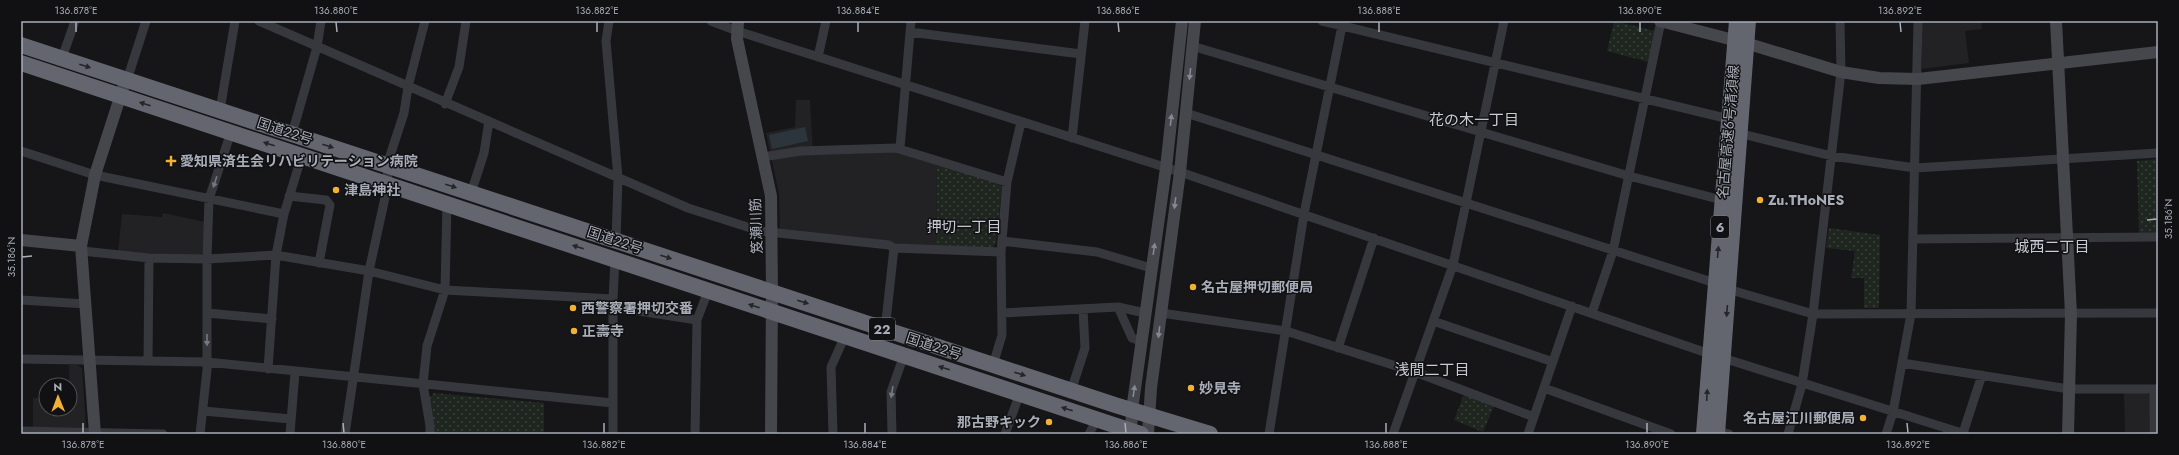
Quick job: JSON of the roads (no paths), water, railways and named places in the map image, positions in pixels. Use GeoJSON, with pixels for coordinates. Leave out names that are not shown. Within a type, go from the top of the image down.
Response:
{"type":"FeatureCollection","features":[{"type":"Feature","properties":{"kind":"highway","name":"名古屋高速6号清須線"},"geometry":{"type":"LineString","coordinates":[[1704,434],[1737,21]]}},
{"type":"Feature","properties":{"kind":"highway","name":"名古屋高速6号清須線"},"geometry":{"type":"LineString","coordinates":[[1722,433],[1748,21]]}},
{"type":"Feature","properties":{"kind":"highway","name":"国道22号"},"geometry":{"type":"LineString","coordinates":[[21,45],[1071,391],[1210,434]]}},
{"type":"Feature","properties":{"kind":"highway","name":"国道22号"},"geometry":{"type":"LineString","coordinates":[[21,63],[447,203],[708,291],[1097,418],[1134,433]]}},
{"type":"Feature","properties":{"kind":"street"},"geometry":{"type":"LineString","coordinates":[[62,58],[75,21]]}},
{"type":"Feature","properties":{"kind":"street"},"geometry":{"type":"LineString","coordinates":[[95,433],[82,249],[95,175],[146,21]]}},
{"type":"Feature","properties":{"kind":"street"},"geometry":{"type":"LineString","coordinates":[[220,110],[235,21]]}},
{"type":"Feature","properties":{"kind":"street"},"geometry":{"type":"LineString","coordinates":[[259,21],[445,104],[489,121],[688,208],[760,231],[889,245],[894,248],[1001,252]]}},
{"type":"Feature","properties":{"kind":"street"},"geometry":{"type":"LineString","coordinates":[[292,134],[317,47],[321,21]]}},
{"type":"Feature","properties":{"kind":"street"},"geometry":{"type":"LineString","coordinates":[[345,434],[369,271],[388,184],[387,165],[404,113],[408,87],[425,21]]}},
{"type":"Feature","properties":{"kind":"street"},"geometry":{"type":"LineString","coordinates":[[445,104],[459,67],[466,21]]}},
{"type":"Feature","properties":{"kind":"street"},"geometry":{"type":"LineString","coordinates":[[609,21],[606,40],[618,178],[616,241]]}},
{"type":"Feature","properties":{"kind":"street"},"geometry":{"type":"LineString","coordinates":[[711,21],[737,26],[818,58],[1180,172],[1802,384],[1964,434],[1982,375]]}},
{"type":"Feature","properties":{"kind":"street"},"geometry":{"type":"LineString","coordinates":[[818,58],[826,21]]}},
{"type":"Feature","properties":{"kind":"street"},"geometry":{"type":"LineString","coordinates":[[900,148],[911,21]]}},
{"type":"Feature","properties":{"kind":"street"},"geometry":{"type":"LineString","coordinates":[[1072,138],[1085,21]]}},
{"type":"Feature","properties":{"kind":"street"},"geometry":{"type":"LineString","coordinates":[[1134,433],[1132,410],[1166,168],[1182,21]]}},
{"type":"Feature","properties":{"kind":"street"},"geometry":{"type":"LineString","coordinates":[[1148,434],[1161,313],[1180,172],[1195,21]]}},
{"type":"Feature","properties":{"kind":"street"},"geometry":{"type":"LineString","coordinates":[[1322,21],[1343,23],[1495,63],[1725,118]]}},
{"type":"Feature","properties":{"kind":"street"},"geometry":{"type":"LineString","coordinates":[[1393,434],[1453,265],[1504,21]]}},
{"type":"Feature","properties":{"kind":"street"},"geometry":{"type":"LineString","coordinates":[[1592,313],[1614,251],[1661,21],[1749,44],[1841,72],[1879,78],[1918,79],[2158,52]]}},
{"type":"Feature","properties":{"kind":"street"},"geometry":{"type":"LineString","coordinates":[[1788,434],[1802,384],[1813,314],[1841,72],[1840,21]]}},
{"type":"Feature","properties":{"kind":"street"},"geometry":{"type":"LineString","coordinates":[[1886,434],[1893,412],[1911,314],[1918,79],[1918,21]]}},
{"type":"Feature","properties":{"kind":"street"},"geometry":{"type":"LineString","coordinates":[[2056,21],[2072,314],[2068,434]]}},
{"type":"Feature","properties":{"kind":"street"},"geometry":{"type":"LineString","coordinates":[[1269,434],[1304,214],[1343,23]]}},
{"type":"Feature","properties":{"kind":"street","name":"笈瀬川筋"},"geometry":{"type":"LineString","coordinates":[[737,26],[771,196],[771,434]]}},
{"type":"Feature","properties":{"kind":"street"},"geometry":{"type":"LineString","coordinates":[[910,32],[1081,54]]}},
{"type":"Feature","properties":{"kind":"street"},"geometry":{"type":"LineString","coordinates":[[1192,46],[1629,176],[1718,199]]}},
{"type":"Feature","properties":{"kind":"street"},"geometry":{"type":"LineString","coordinates":[[1186,113],[1712,282]]}},
{"type":"Feature","properties":{"kind":"street"},"geometry":{"type":"LineString","coordinates":[[471,193],[484,153],[489,121]]}},
{"type":"Feature","properties":{"kind":"street"},"geometry":{"type":"LineString","coordinates":[[993,365],[1002,335],[1001,252],[1007,182],[1021,122]]}},
{"type":"Feature","properties":{"kind":"street"},"geometry":{"type":"LineString","coordinates":[[200,434],[207,362],[207,259],[209,199],[231,132]]}},
{"type":"Feature","properties":{"kind":"street"},"geometry":{"type":"LineString","coordinates":[[1742,134],[1832,156],[1915,168],[2158,153]]}},
{"type":"Feature","properties":{"kind":"street"},"geometry":{"type":"LineString","coordinates":[[762,157],[801,151],[900,148],[1007,182]]}},
{"type":"Feature","properties":{"kind":"street"},"geometry":{"type":"LineString","coordinates":[[21,151],[95,175],[284,214]]}},
{"type":"Feature","properties":{"kind":"street"},"geometry":{"type":"LineString","coordinates":[[268,369],[276,255],[284,214],[302,155]]}},
{"type":"Feature","properties":{"kind":"street"},"geometry":{"type":"LineString","coordinates":[[289,196],[326,200],[330,205],[319,263]]}},
{"type":"Feature","properties":{"kind":"street"},"geometry":{"type":"LineString","coordinates":[[430,434],[423,384],[426,346],[445,290],[447,203]]}},
{"type":"Feature","properties":{"kind":"street"},"geometry":{"type":"LineString","coordinates":[[1913,238],[2158,236]]}},
{"type":"Feature","properties":{"kind":"street"},"geometry":{"type":"LineString","coordinates":[[1338,348],[1374,238]]}},
{"type":"Feature","properties":{"kind":"street"},"geometry":{"type":"LineString","coordinates":[[21,240],[149,258],[207,259],[276,255],[369,271],[445,290],[613,303],[697,320]]}},
{"type":"Feature","properties":{"kind":"street"},"geometry":{"type":"LineString","coordinates":[[1002,241],[1097,252],[1152,268]]}},
{"type":"Feature","properties":{"kind":"street"},"geometry":{"type":"LineString","coordinates":[[885,330],[894,248]]}},
{"type":"Feature","properties":{"kind":"street"},"geometry":{"type":"LineString","coordinates":[[148,361],[149,258]]}},
{"type":"Feature","properties":{"kind":"street"},"geometry":{"type":"LineString","coordinates":[[613,434],[613,303],[615,259]]}},
{"type":"Feature","properties":{"kind":"street"},"geometry":{"type":"LineString","coordinates":[[1731,290],[1813,314],[2158,313]]}},
{"type":"Feature","properties":{"kind":"street"},"geometry":{"type":"LineString","coordinates":[[695,434],[697,320],[708,291]]}},
{"type":"Feature","properties":{"kind":"street"},"geometry":{"type":"LineString","coordinates":[[21,300],[86,304]]}},
{"type":"Feature","properties":{"kind":"street"},"geometry":{"type":"LineString","coordinates":[[1528,434],[1572,306]]}},
{"type":"Feature","properties":{"kind":"street"},"geometry":{"type":"LineString","coordinates":[[1002,313],[1118,307],[1145,313]]}},
{"type":"Feature","properties":{"kind":"street"},"geometry":{"type":"LineString","coordinates":[[1118,307],[1132,338],[1141,341]]}},
{"type":"Feature","properties":{"kind":"street"},"geometry":{"type":"LineString","coordinates":[[1071,391],[1085,348],[1083,309]]}},
{"type":"Feature","properties":{"kind":"street"},"geometry":{"type":"LineString","coordinates":[[207,313],[272,319]]}},
{"type":"Feature","properties":{"kind":"street"},"geometry":{"type":"LineString","coordinates":[[1161,313],[1286,331],[1415,372],[1534,417]]}},
{"type":"Feature","properties":{"kind":"street"},"geometry":{"type":"LineString","coordinates":[[1433,321],[1553,362]]}},
{"type":"Feature","properties":{"kind":"street"},"geometry":{"type":"LineString","coordinates":[[833,434],[831,367],[845,336]]}},
{"type":"Feature","properties":{"kind":"street"},"geometry":{"type":"LineString","coordinates":[[892,434],[891,392],[904,355]]}},
{"type":"Feature","properties":{"kind":"street"},"geometry":{"type":"LineString","coordinates":[[21,359],[207,362],[613,403]]}},
{"type":"Feature","properties":{"kind":"street"},"geometry":{"type":"LineString","coordinates":[[1902,363],[2069,389],[2156,389],[2154,434]]}},
{"type":"Feature","properties":{"kind":"street"},"geometry":{"type":"LineString","coordinates":[[290,434],[296,372]]}},
{"type":"Feature","properties":{"kind":"street"},"geometry":{"type":"LineString","coordinates":[[1544,388],[1669,434]]}},
{"type":"Feature","properties":{"kind":"street"},"geometry":{"type":"LineString","coordinates":[[1005,434],[1020,393]]}},
{"type":"Feature","properties":{"kind":"street"},"geometry":{"type":"LineString","coordinates":[[203,411],[291,419]]}},
{"type":"Feature","properties":{"kind":"street"},"geometry":{"type":"LineString","coordinates":[[1089,434],[1097,418]]}},
{"type":"Feature","properties":{"kind":"street"},"geometry":{"type":"LineString","coordinates":[[21,431],[164,434]]}},
{"type":"Feature","properties":{"kind":"place","name":"愛知県済生会リハビリテーション病院"},"geometry":{"type":"Point","coordinates":[171,161]}},
{"type":"Feature","properties":{"kind":"place","name":"津島神社"},"geometry":{"type":"Point","coordinates":[336,190]}},
{"type":"Feature","properties":{"kind":"place","name":"Zu.THoNES"},"geometry":{"type":"Point","coordinates":[1760,200]}},
{"type":"Feature","properties":{"kind":"place","name":"名古屋押切郵便局"},"geometry":{"type":"Point","coordinates":[1193,287]}},
{"type":"Feature","properties":{"kind":"place","name":"西警察署押切交番"},"geometry":{"type":"Point","coordinates":[573,308]}},
{"type":"Feature","properties":{"kind":"place","name":"正壽寺"},"geometry":{"type":"Point","coordinates":[574,331]}},
{"type":"Feature","properties":{"kind":"place","name":"妙見寺"},"geometry":{"type":"Point","coordinates":[1191,388]}},
{"type":"Feature","properties":{"kind":"place","name":"名古屋江川郵便局"},"geometry":{"type":"Point","coordinates":[1863,418]}},
{"type":"Feature","properties":{"kind":"place","name":"那古野キック"},"geometry":{"type":"Point","coordinates":[1049,422]}},
{"type":"Feature","properties":{"kind":"district","name":"花の木一丁目"},"geometry":{"type":"Point","coordinates":[1474,120]}},
{"type":"Feature","properties":{"kind":"district","name":"押切一丁目"},"geometry":{"type":"Point","coordinates":[964,227]}},
{"type":"Feature","properties":{"kind":"district","name":"城西二丁目"},"geometry":{"type":"Point","coordinates":[2052,247]}},
{"type":"Feature","properties":{"kind":"district","name":"浅間二丁目"},"geometry":{"type":"Point","coordinates":[1432,370]}}]}
